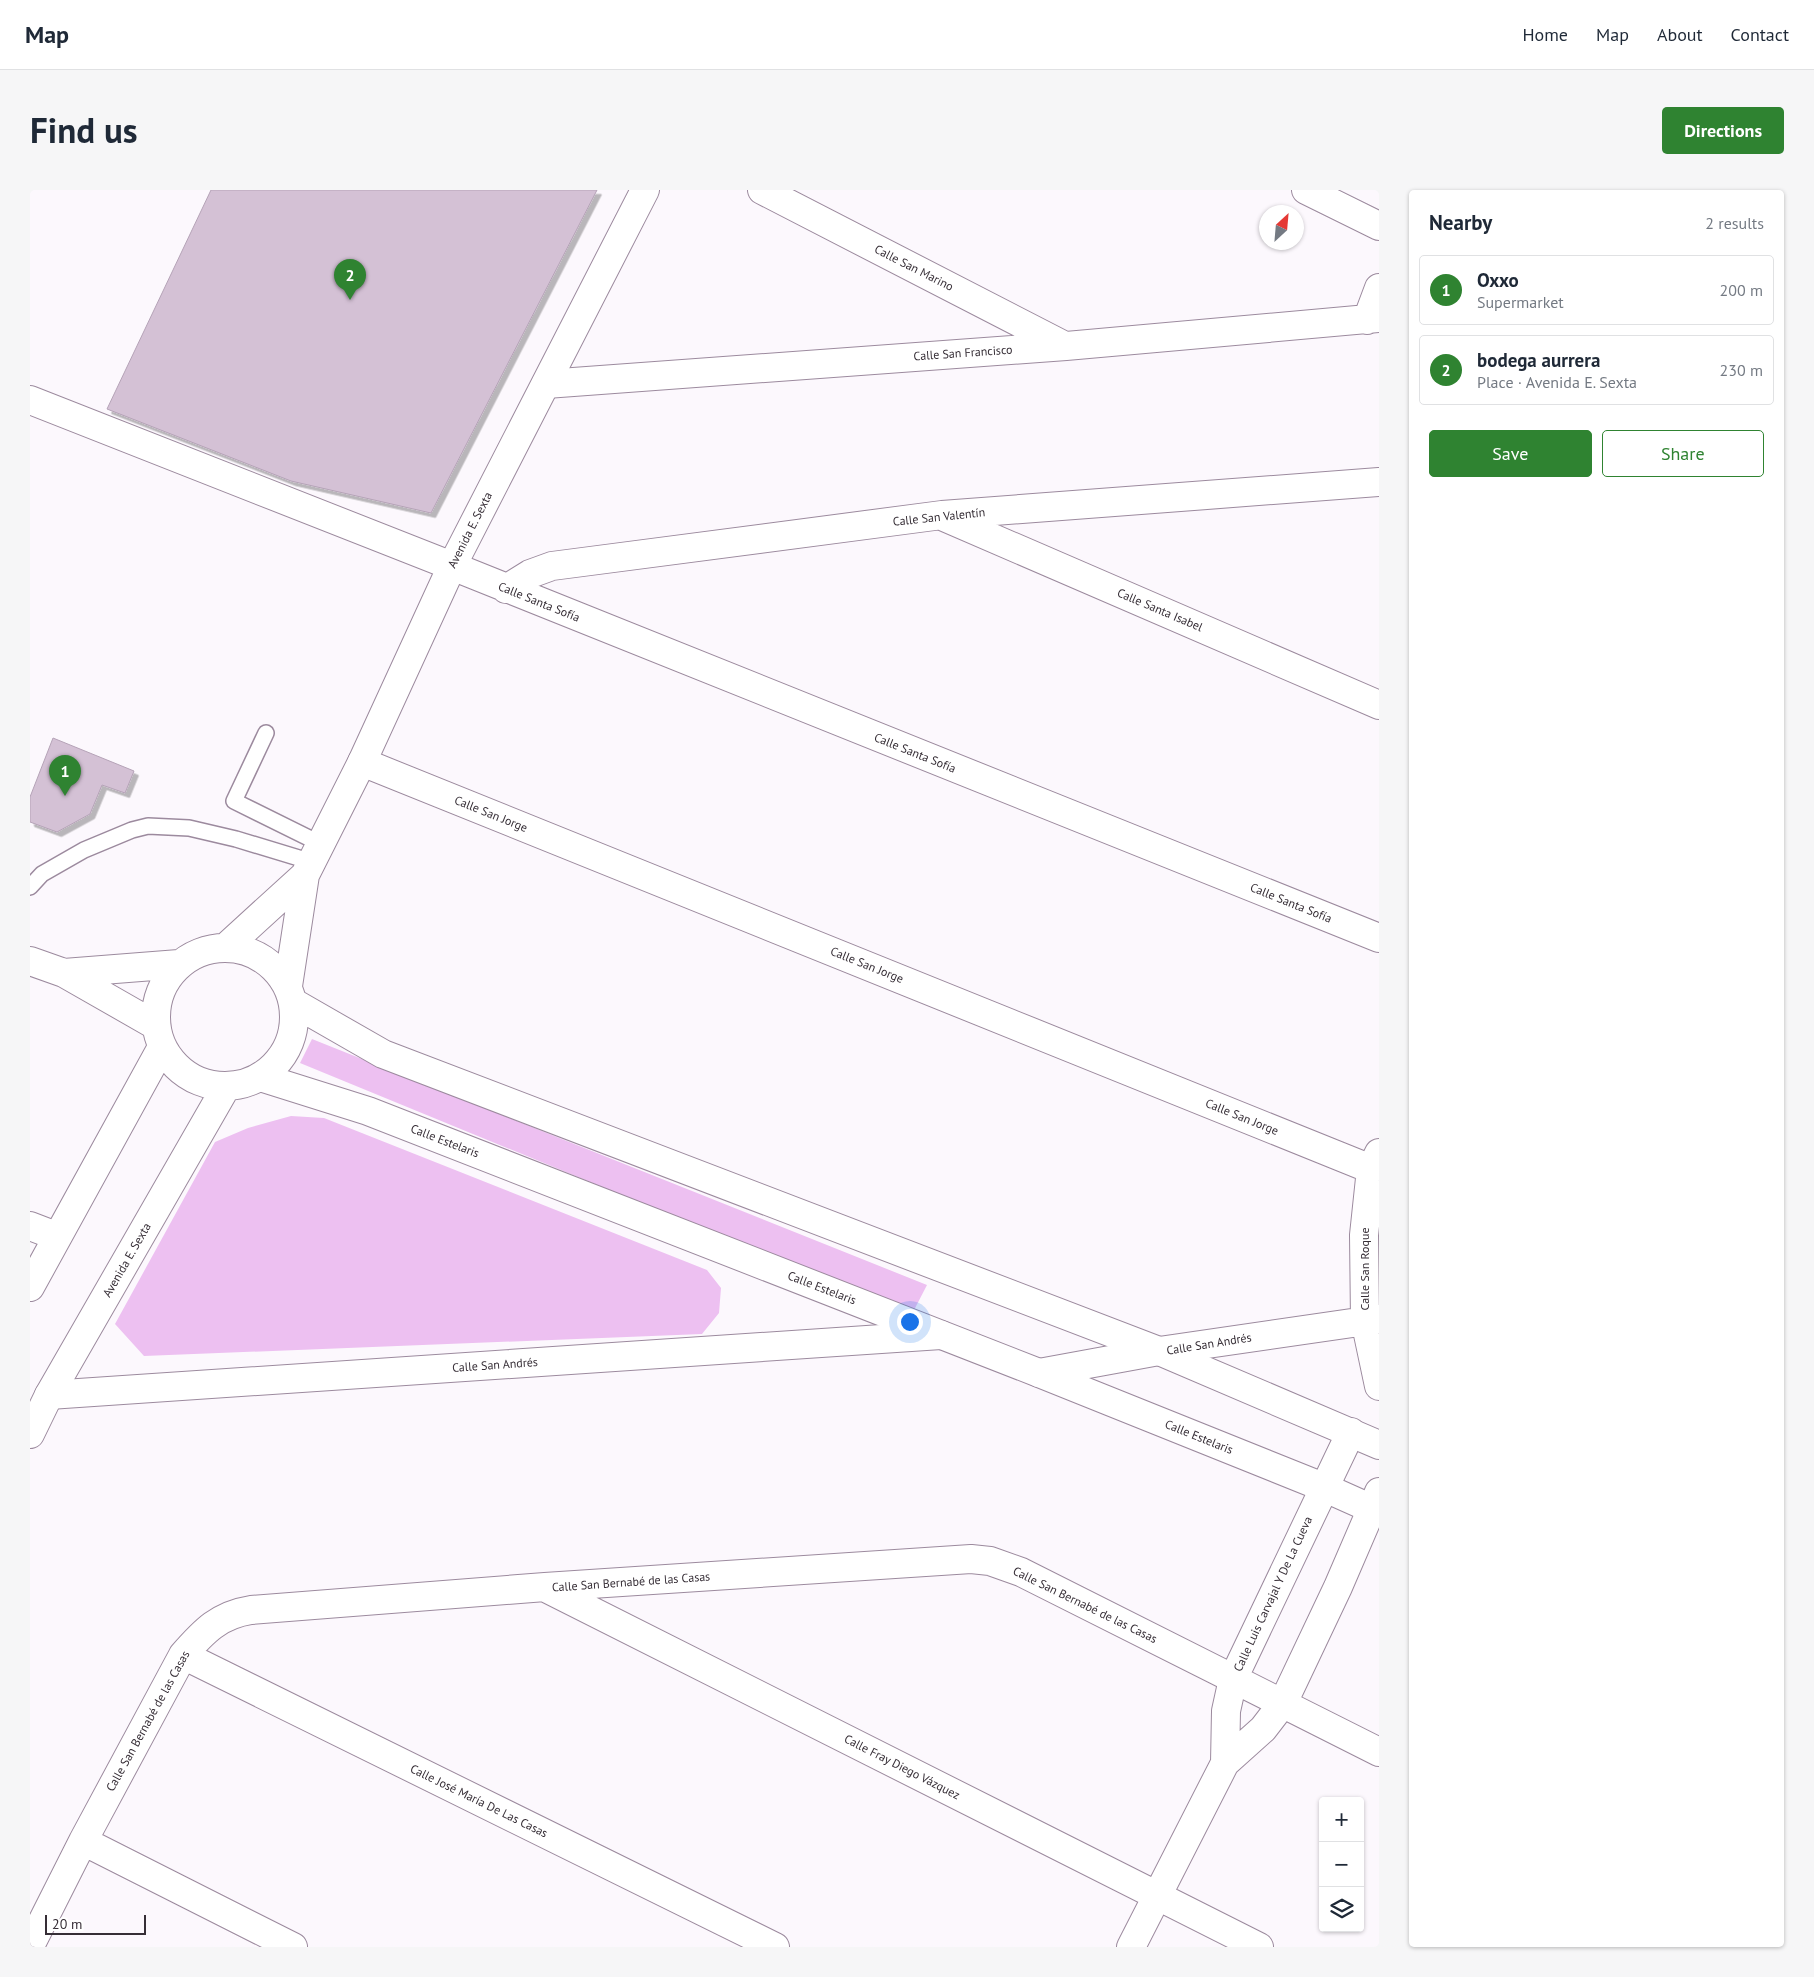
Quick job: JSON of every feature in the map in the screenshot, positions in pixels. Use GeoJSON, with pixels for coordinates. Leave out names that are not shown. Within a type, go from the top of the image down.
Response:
{"type":"FeatureCollection","features":[{"type":"Feature","properties":{"kind":"street","name":"Avenida E. Sexta"},"geometry":{"type":"LineString","coordinates":[[291,995],[313,860],[362,762],[452,566],[645,190]]}},
{"type":"Feature","properties":{"kind":"street","name":"Calle San Marino"},"geometry":{"type":"LineString","coordinates":[[762,190],[1066,346]]}},
{"type":"Feature","properties":{"kind":"street"},"geometry":{"type":"LineString","coordinates":[[1306,190],[1379,226]]}},
{"type":"Feature","properties":{"kind":"street"},"geometry":{"type":"LineString","coordinates":[[1373,319],[1379,288]]}},
{"type":"Feature","properties":{"kind":"street","name":"Calle San Francisco"},"geometry":{"type":"LineString","coordinates":[[546,384],[1066,346],[1373,319]]}},
{"type":"Feature","properties":{"kind":"street","name":"Calle Santa Sofía"},"geometry":{"type":"LineString","coordinates":[[30,400],[452,566],[1379,938]]}},
{"type":"Feature","properties":{"kind":"street","name":"Calle San Valentín"},"geometry":{"type":"LineString","coordinates":[[506,589],[530,574],[552,566],[942,515],[1379,482]]}},
{"type":"Feature","properties":{"kind":"street","name":"Calle Santa Isabel"},"geometry":{"type":"LineString","coordinates":[[942,515],[1379,705]]}},
{"type":"Feature","properties":{"kind":"street","name":"Calle San Jorge"},"geometry":{"type":"LineString","coordinates":[[362,762],[1375,1161]]}},
{"type":"Feature","properties":{"kind":"street","name":"Avenida E. Sexta"},"geometry":{"type":"LineString","coordinates":[[226,947],[313,860]]}},
{"type":"Feature","properties":{"kind":"street"},"geometry":{"type":"LineString","coordinates":[[30,961],[64,973],[158,1036],[177,1068],[200,1082],[226,1087],[243,1084],[260,1077],[281,1059],[293,1034],[295,1019],[291,995],[279,973],[268,962],[241,949],[226,947],[209,949],[193,954],[179,964],[164,981],[156,1002],[158,1036],[30,1287]]}},
{"type":"Feature","properties":{"kind":"street"},"geometry":{"type":"LineString","coordinates":[[64,973],[179,964]]}},
{"type":"Feature","properties":{"kind":"street"},"geometry":{"type":"LineString","coordinates":[[291,995],[383,1054],[1159,1351],[1379,1445]]}},
{"type":"Feature","properties":{"kind":"street","name":"Calle Estelaris"},"geometry":{"type":"LineString","coordinates":[[260,1077],[368,1111],[941,1334],[1324,1487],[1377,1504]]}},
{"type":"Feature","properties":{"kind":"street","name":"Avenida E. Sexta"},"geometry":{"type":"LineString","coordinates":[[30,1434],[49,1395],[226,1087]]}},
{"type":"Feature","properties":{"kind":"street","name":"Calle San Roque"},"geometry":{"type":"LineString","coordinates":[[1375,1161],[1367,1196],[1364,1235],[1379,1386]]}},
{"type":"Feature","properties":{"kind":"street"},"geometry":{"type":"LineString","coordinates":[[30,1226],[56,1236]]}},
{"type":"Feature","properties":{"kind":"street","name":"Calle San Andrés"},"geometry":{"type":"LineString","coordinates":[[1039,1373],[1159,1351],[1372,1319]]}},
{"type":"Feature","properties":{"kind":"street","name":"Calle San Andrés"},"geometry":{"type":"LineString","coordinates":[[49,1395],[941,1334]]}},
{"type":"Feature","properties":{"kind":"street","name":"Calle Luis Carvajal Y De La Cueva"},"geometry":{"type":"LineString","coordinates":[[1225,1763],[1226,1711],[1233,1679],[1351,1432]]}},
{"type":"Feature","properties":{"kind":"street","name":"Calle Luis Carvajal Y De La Cueva"},"geometry":{"type":"LineString","coordinates":[[1131,1947],[1225,1763],[1263,1729],[1283,1703],[1377,1504]]}},
{"type":"Feature","properties":{"kind":"street","name":"Calle San Bernabé de las Casas"},"geometry":{"type":"LineString","coordinates":[[30,1946],[183,1655],[204,1630],[237,1612],[545,1588],[971,1559],[990,1561],[1021,1572],[1379,1752]]}},
{"type":"Feature","properties":{"kind":"street","name":"Calle Fray Diego Vázquez"},"geometry":{"type":"LineString","coordinates":[[545,1588],[1259,1947]]}},
{"type":"Feature","properties":{"kind":"street","name":"Calle José María De Las Casas"},"geometry":{"type":"LineString","coordinates":[[183,1655],[775,1947]]}},
{"type":"Feature","properties":{"kind":"street"},"geometry":{"type":"LineString","coordinates":[[83,1842],[293,1947]]}},
{"type":"Feature","properties":{"kind":"lane"},"geometry":{"type":"LineString","coordinates":[[266,733],[234,801],[313,860]]}},
{"type":"Feature","properties":{"kind":"lane"},"geometry":{"type":"LineString","coordinates":[[30,887],[42,874],[84,850],[132,830],[148,826],[165,825],[199,830],[313,860]]}},
{"type":"Feature","properties":{"kind":"shaded area"},"geometry":{"type":"Polygon","coordinates":[[[312,1039],[927,1285],[912,1314],[300,1063],[312,1039]]]}},
{"type":"Feature","properties":{"kind":"shaded area"},"geometry":{"type":"Polygon","coordinates":[[[291,1116],[324,1118],[707,1270],[721,1288],[719,1313],[702,1334],[144,1356],[115,1324],[215,1142],[248,1128],[291,1116]]]}},
{"type":"Feature","properties":{"kind":"building"},"geometry":{"type":"Polygon","coordinates":[[[211,190],[597,190],[431,513],[291,481],[107,409],[211,190]]]}},
{"type":"Feature","properties":{"kind":"building"},"geometry":{"type":"Polygon","coordinates":[[[53,738],[134,771],[125,793],[102,785],[90,814],[57,832],[30,822],[30,797],[53,738]]]}},
{"type":"Feature","properties":{"kind":"place","name":"bodega aurrera"},"geometry":{"type":"Point","coordinates":[350,300]}},
{"type":"Feature","properties":{"kind":"place","name":"Oxxo"},"geometry":{"type":"Point","coordinates":[65,796]}}]}
